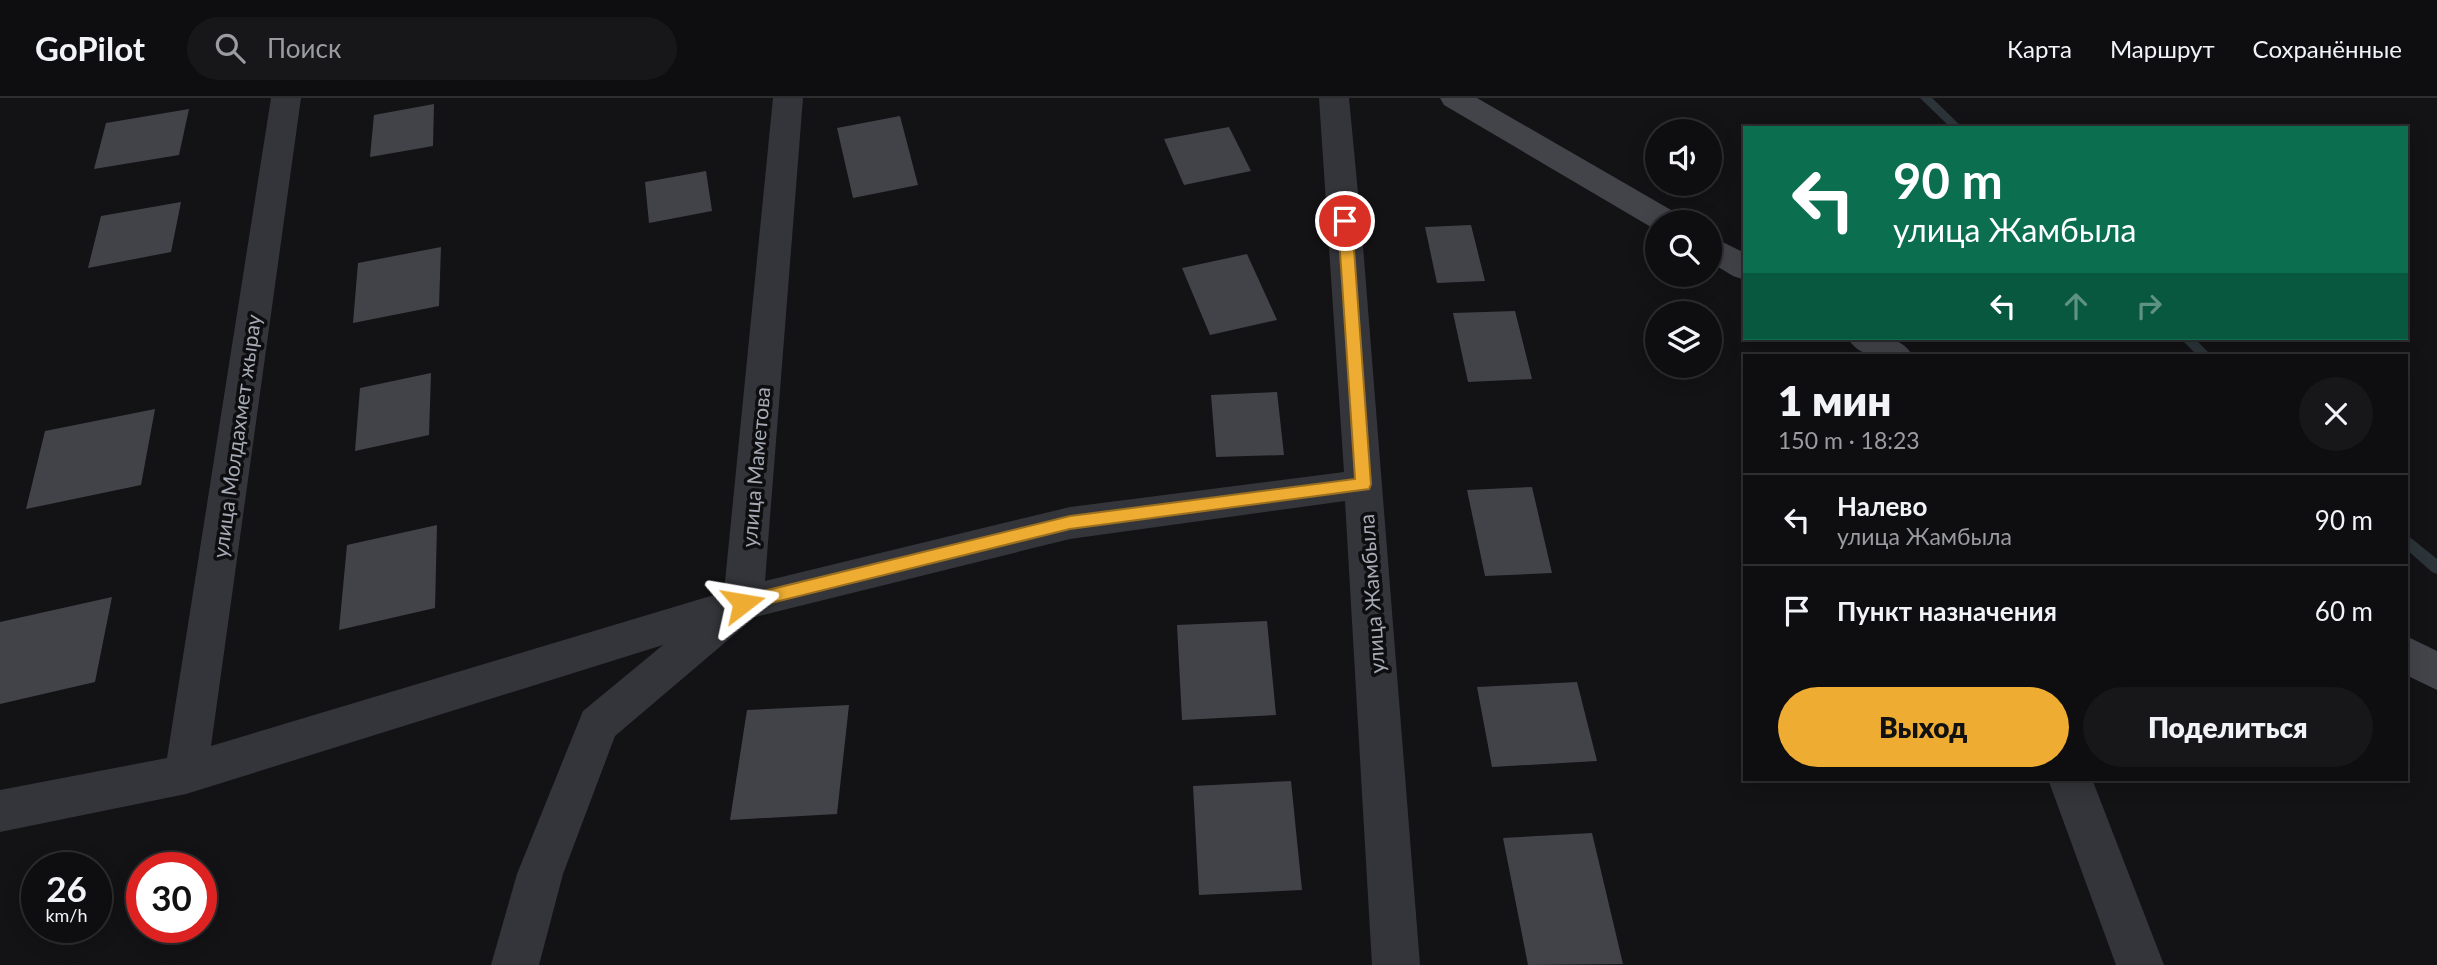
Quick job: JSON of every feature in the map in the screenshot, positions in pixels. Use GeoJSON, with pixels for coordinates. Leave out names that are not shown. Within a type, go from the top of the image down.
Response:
{"type":"FeatureCollection","features":[{"type":"Feature","properties":{"kind":"main road"},"geometry":{"type":"LineString","coordinates":[[1455,98],[1646,210]]}},
{"type":"Feature","properties":{"kind":"main road"},"geometry":{"type":"LineString","coordinates":[[1722,254],[1743,267]]}},
{"type":"Feature","properties":{"kind":"main road"},"geometry":{"type":"LineString","coordinates":[[1869,340],[1893,354]]}},
{"type":"Feature","properties":{"kind":"main road"},"geometry":{"type":"LineString","coordinates":[[2408,655],[2437,672]]}},
{"type":"Feature","properties":{"kind":"street","name":"улица Молдахмет жырау"},"geometry":{"type":"LineString","coordinates":[[186,774],[286,98]]}},
{"type":"Feature","properties":{"kind":"street","name":"улица Маметова"},"geometry":{"type":"LineString","coordinates":[[743,603],[788,98]]}},
{"type":"Feature","properties":{"kind":"street","name":"улица Жамбыла"},"geometry":{"type":"LineString","coordinates":[[1334,98],[1347,246],[1396,965]]}},
{"type":"Feature","properties":{"kind":"street"},"geometry":{"type":"LineString","coordinates":[[0,811],[186,774],[743,603],[1070,523],[1364,484]]}},
{"type":"Feature","properties":{"kind":"street"},"geometry":{"type":"LineString","coordinates":[[515,965],[540,874],[598,723],[743,603]]}},
{"type":"Feature","properties":{"kind":"street"},"geometry":{"type":"LineString","coordinates":[[2071,781],[2140,965]]}},
{"type":"Feature","properties":{"kind":"building"},"geometry":{"type":"Polygon","coordinates":[[[434,104],[433,146],[370,157],[374,115],[434,104]]]}},
{"type":"Feature","properties":{"kind":"building"},"geometry":{"type":"Polygon","coordinates":[[[189,109],[179,155],[94,169],[106,123],[189,109]]]}},
{"type":"Feature","properties":{"kind":"building"},"geometry":{"type":"Polygon","coordinates":[[[900,116],[918,185],[853,198],[837,128],[900,116]]]}},
{"type":"Feature","properties":{"kind":"building"},"geometry":{"type":"Polygon","coordinates":[[[1229,127],[1251,171],[1184,185],[1164,139],[1229,127]]]}},
{"type":"Feature","properties":{"kind":"building"},"geometry":{"type":"Polygon","coordinates":[[[706,171],[712,211],[649,223],[645,182],[706,171]]]}},
{"type":"Feature","properties":{"kind":"building"},"geometry":{"type":"Polygon","coordinates":[[[181,202],[171,252],[88,268],[101,216],[181,202]]]}},
{"type":"Feature","properties":{"kind":"building"},"geometry":{"type":"Polygon","coordinates":[[[1471,225],[1485,281],[1437,283],[1425,227],[1471,225]]]}},
{"type":"Feature","properties":{"kind":"building"},"geometry":{"type":"Polygon","coordinates":[[[441,247],[439,306],[353,323],[358,263],[441,247]]]}},
{"type":"Feature","properties":{"kind":"building"},"geometry":{"type":"Polygon","coordinates":[[[1247,254],[1277,320],[1210,335],[1182,268],[1247,254]]]}},
{"type":"Feature","properties":{"kind":"building"},"geometry":{"type":"Polygon","coordinates":[[[1515,311],[1532,379],[1468,382],[1453,313],[1515,311]]]}},
{"type":"Feature","properties":{"kind":"building"},"geometry":{"type":"Polygon","coordinates":[[[431,373],[429,435],[355,451],[360,388],[431,373]]]}},
{"type":"Feature","properties":{"kind":"building"},"geometry":{"type":"Polygon","coordinates":[[[1277,392],[1284,455],[1216,457],[1211,395],[1277,392]]]}},
{"type":"Feature","properties":{"kind":"building"},"geometry":{"type":"Polygon","coordinates":[[[155,409],[141,485],[26,509],[45,431],[155,409]]]}},
{"type":"Feature","properties":{"kind":"building"},"geometry":{"type":"Polygon","coordinates":[[[1532,487],[1552,573],[1485,576],[1467,490],[1532,487]]]}},
{"type":"Feature","properties":{"kind":"building"},"geometry":{"type":"Polygon","coordinates":[[[437,525],[435,608],[339,630],[347,545],[437,525]]]}},
{"type":"Feature","properties":{"kind":"building"},"geometry":{"type":"Polygon","coordinates":[[[112,597],[95,682],[0,704],[0,622],[112,597]]]}},
{"type":"Feature","properties":{"kind":"building"},"geometry":{"type":"Polygon","coordinates":[[[1267,621],[1276,715],[1182,720],[1177,625],[1267,621]]]}},
{"type":"Feature","properties":{"kind":"building"},"geometry":{"type":"Polygon","coordinates":[[[1577,682],[1597,761],[1492,767],[1477,687],[1577,682]]]}},
{"type":"Feature","properties":{"kind":"building"},"geometry":{"type":"Polygon","coordinates":[[[849,705],[837,814],[730,820],[747,710],[849,705]]]}},
{"type":"Feature","properties":{"kind":"building"},"geometry":{"type":"Polygon","coordinates":[[[1291,781],[1302,890],[1199,895],[1193,786],[1291,781]]]}},
{"type":"Feature","properties":{"kind":"building"},"geometry":{"type":"Polygon","coordinates":[[[1592,833],[1623,964],[1528,965],[1503,838],[1592,833]]]}},
{"type":"Feature","properties":{"kind":"waterway"},"geometry":{"type":"LineString","coordinates":[[1925,98],[1956,126]]}},
{"type":"Feature","properties":{"kind":"waterway"},"geometry":{"type":"LineString","coordinates":[[2188,340],[2204,354]]}},
{"type":"Feature","properties":{"kind":"waterway"},"geometry":{"type":"LineString","coordinates":[[2408,542],[2437,568]]}},
{"type":"Feature","properties":{"kind":"route"},"geometry":{"type":"LineString","coordinates":[[743,603],[1070,523],[1364,484],[1345,221]]}}]}
